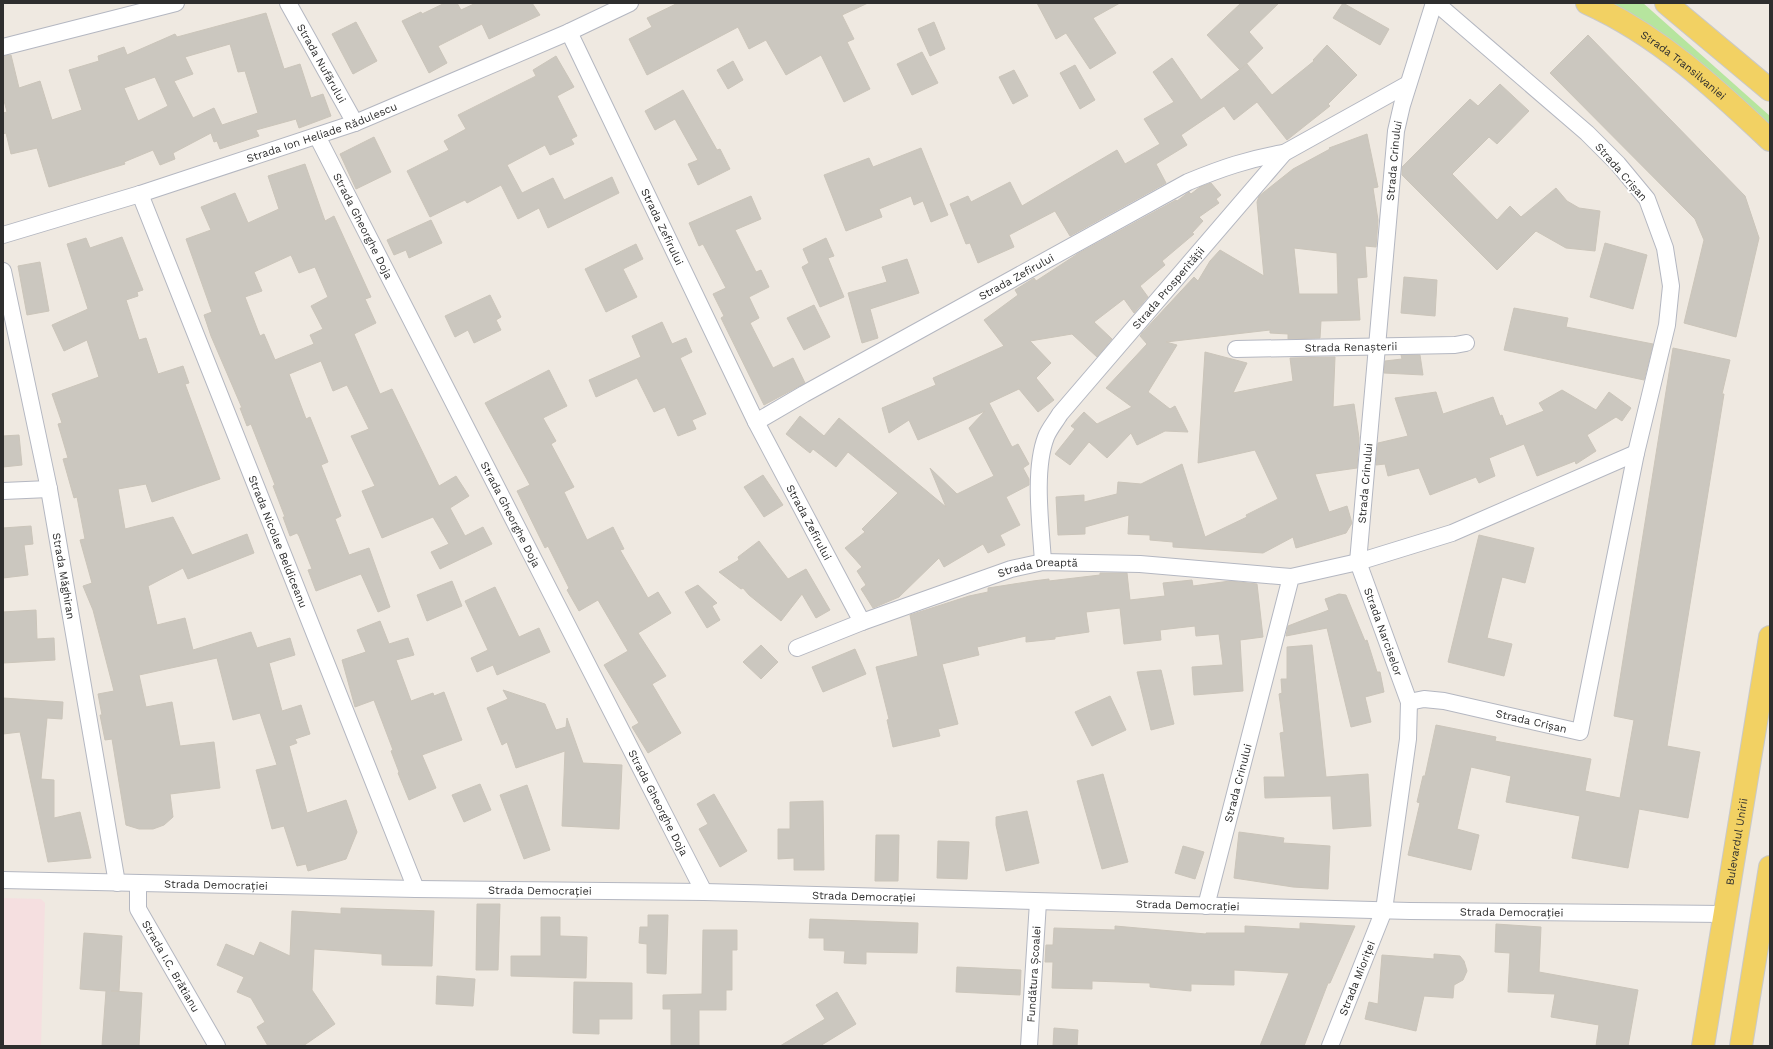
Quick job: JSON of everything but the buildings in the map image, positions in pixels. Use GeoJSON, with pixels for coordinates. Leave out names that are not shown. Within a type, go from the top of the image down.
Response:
{"type":"FeatureCollection","features":[{"type":"Feature","properties":{"kind":"main road","name":"Strada Transilvaniei"},"geometry":{"type":"LineString","coordinates":[[1587,3],[1644,34],[1693,70],[1728,100],[1770,140]]}},
{"type":"Feature","properties":{"kind":"main road"},"geometry":{"type":"LineString","coordinates":[[1666,3],[1770,90]]}},
{"type":"Feature","properties":{"kind":"main road"},"geometry":{"type":"LineString","coordinates":[[1747,71],[1770,68]]}},
{"type":"Feature","properties":{"kind":"main road"},"geometry":{"type":"LineString","coordinates":[[1728,100],[1770,157]]}},
{"type":"Feature","properties":{"kind":"main road","name":"Bulevardul Unirii"},"geometry":{"type":"LineString","coordinates":[[1703,1046],[1770,637]]}},
{"type":"Feature","properties":{"kind":"main road"},"geometry":{"type":"LineString","coordinates":[[1741,1046],[1770,867]]}},
{"type":"Feature","properties":{"kind":"street"},"geometry":{"type":"LineString","coordinates":[[3,47],[176,3]]}},
{"type":"Feature","properties":{"kind":"street","name":"Strada Nufărului"},"geometry":{"type":"LineString","coordinates":[[288,3],[355,123]]}},
{"type":"Feature","properties":{"kind":"street","name":"Strada Ion Heliade Rădulescu"},"geometry":{"type":"LineString","coordinates":[[3,235],[140,194],[355,123],[569,32],[630,3]]}},
{"type":"Feature","properties":{"kind":"street","name":"Strada Crinului"},"geometry":{"type":"LineString","coordinates":[[1358,562],[1396,130],[1408,84],[1435,3]]}},
{"type":"Feature","properties":{"kind":"street","name":"Strada Crișan"},"geometry":{"type":"LineString","coordinates":[[1409,702],[1424,699],[1444,701],[1580,732],[1636,453],[1668,325],[1671,286],[1664,248],[1647,199],[1618,164],[1587,133],[1435,3]]}},
{"type":"Feature","properties":{"kind":"street","name":"Strada Zefirului"},"geometry":{"type":"LineString","coordinates":[[569,32],[756,422],[862,622]]}},
{"type":"Feature","properties":{"kind":"street","name":"Strada Prosperității"},"geometry":{"type":"LineString","coordinates":[[1043,562],[1040,481],[1041,457],[1046,437],[1060,414],[1284,153],[1408,84]]}},
{"type":"Feature","properties":{"kind":"street","name":"Strada Gheorghe Doja"},"geometry":{"type":"LineString","coordinates":[[317,136],[704,892]]}},
{"type":"Feature","properties":{"kind":"street","name":"Strada Zefirului"},"geometry":{"type":"LineString","coordinates":[[756,422],[1188,182],[1238,162],[1284,153]]}},
{"type":"Feature","properties":{"kind":"street","name":"Strada Nicolae Beldiceanu"},"geometry":{"type":"LineString","coordinates":[[140,194],[416,889]]}},
{"type":"Feature","properties":{"kind":"street","name":"Strada Măghiran"},"geometry":{"type":"LineString","coordinates":[[3,271],[49,489],[117,883]]}},
{"type":"Feature","properties":{"kind":"street","name":"Strada Renașterii"},"geometry":{"type":"LineString","coordinates":[[1236,349],[1455,345],[1466,343]]}},
{"type":"Feature","properties":{"kind":"street"},"geometry":{"type":"LineString","coordinates":[[1291,577],[1358,562],[1452,533],[1636,453]]}},
{"type":"Feature","properties":{"kind":"street"},"geometry":{"type":"LineString","coordinates":[[3,491],[49,489]]}},
{"type":"Feature","properties":{"kind":"street","name":"Strada Dreaptă"},"geometry":{"type":"LineString","coordinates":[[797,648],[862,622],[1012,569],[1043,562],[1140,564],[1291,577]]}},
{"type":"Feature","properties":{"kind":"street","name":"Strada Narciselor"},"geometry":{"type":"LineString","coordinates":[[1358,562],[1409,702]]}},
{"type":"Feature","properties":{"kind":"street","name":"Strada Crinului"},"geometry":{"type":"LineString","coordinates":[[1206,906],[1291,577]]}},
{"type":"Feature","properties":{"kind":"street"},"geometry":{"type":"LineString","coordinates":[[1384,910],[1408,739],[1409,702]]}},
{"type":"Feature","properties":{"kind":"street","name":"Strada Democrației"},"geometry":{"type":"LineString","coordinates":[[3,880],[416,889],[704,892],[1384,910],[1724,914]]}},
{"type":"Feature","properties":{"kind":"street","name":"Strada I.C. Brătianu"},"geometry":{"type":"LineString","coordinates":[[138,884],[138,909],[217,1046]]}},
{"type":"Feature","properties":{"kind":"street","name":"Fundătura Școalei"},"geometry":{"type":"LineString","coordinates":[[1029,1046],[1038,902]]}},
{"type":"Feature","properties":{"kind":"street","name":"Strada Mioriței"},"geometry":{"type":"LineString","coordinates":[[1330,1046],[1384,910]]}},
{"type":"Feature","properties":{"kind":"shaded area"},"geometry":{"type":"Polygon","coordinates":[[[3,898],[41,899],[45,903],[41,1046],[3,1046],[3,898]]]}},
{"type":"Feature","properties":{"kind":"green space"},"geometry":{"type":"Polygon","coordinates":[[[1607,3],[1643,3],[1770,116],[1770,130],[1607,3]]]}}]}
